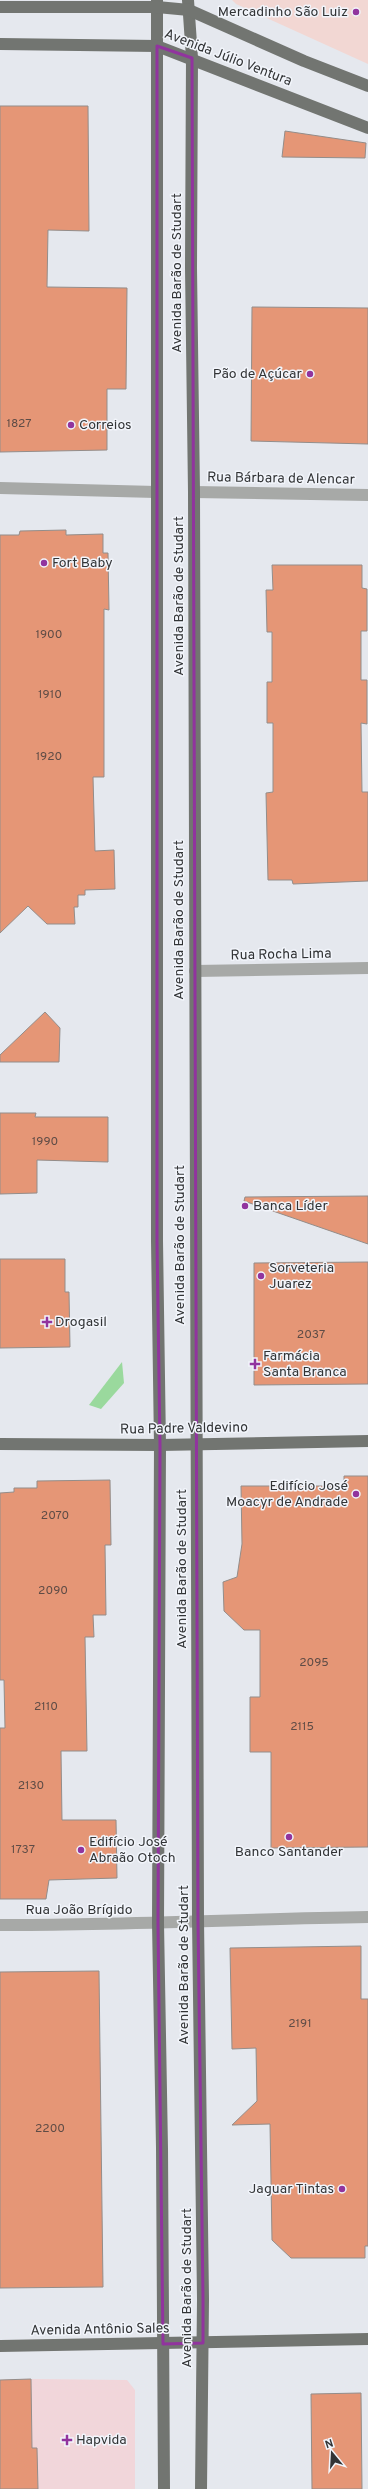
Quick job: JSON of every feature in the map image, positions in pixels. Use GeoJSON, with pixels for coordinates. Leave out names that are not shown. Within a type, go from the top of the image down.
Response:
{"type":"FeatureCollection","features":[{"type":"Feature","properties":{"kind":"main road","name":"Avenida Júlio Ventura"},"geometry":{"type":"LineString","coordinates":[[0,7],[157,3],[189,5],[304,61],[368,86]]}},
{"type":"Feature","properties":{"kind":"main road","name":"Avenida Barão de Studart"},"geometry":{"type":"LineString","coordinates":[[157,3],[157,1241],[160,1445],[158,1923],[164,2489]]}},
{"type":"Feature","properties":{"kind":"main road","name":"Avenida Barão de Studart"},"geometry":{"type":"LineString","coordinates":[[189,5],[192,58],[191,268],[194,492],[198,1920],[203,2343],[201,2489]]}},
{"type":"Feature","properties":{"kind":"main road","name":"Avenida Júlio Ventura"},"geometry":{"type":"LineString","coordinates":[[0,44],[157,46],[192,58],[368,128]]}},
{"type":"Feature","properties":{"kind":"main road","name":"Rua Padre Valdevino"},"geometry":{"type":"LineString","coordinates":[[0,1444],[160,1445],[368,1441]]}},
{"type":"Feature","properties":{"kind":"main road","name":"Avenida Antônio Sales"},"geometry":{"type":"LineString","coordinates":[[0,2346],[368,2339]]}},
{"type":"Feature","properties":{"kind":"street"},"geometry":{"type":"LineString","coordinates":[[0,488],[156,492]]}},
{"type":"Feature","properties":{"kind":"street","name":"Rua Bárbara de Alencar"},"geometry":{"type":"LineString","coordinates":[[194,492],[368,495]]}},
{"type":"Feature","properties":{"kind":"street","name":"Rua Rocha Lima"},"geometry":{"type":"LineString","coordinates":[[195,970],[368,968]]}},
{"type":"Feature","properties":{"kind":"street","name":"Rua João Brígido"},"geometry":{"type":"LineString","coordinates":[[0,1925],[158,1923],[198,1920],[368,1917]]}},
{"type":"Feature","properties":{"kind":"highlighted area"},"geometry":{"type":"Polygon","coordinates":[[[157,46],[192,58],[198,1920],[203,2299],[203,2343],[163,2344],[158,1923],[160,1445],[157,1241],[157,46]]]}},
{"type":"Feature","properties":{"kind":"shaded area"},"geometry":{"type":"Polygon","coordinates":[[[232,0],[368,0],[368,64],[236,4],[232,0]]]}},
{"type":"Feature","properties":{"kind":"shaded area","name":"Hapvida"},"geometry":{"type":"Polygon","coordinates":[[[0,2380],[127,2380],[135,2390],[135,2489],[0,2489],[0,2380]]]}},
{"type":"Feature","properties":{"kind":"green space"},"geometry":{"type":"Polygon","coordinates":[[[122,1362],[124,1383],[101,1409],[89,1405],[122,1362]]]}},
{"type":"Feature","properties":{"kind":"building"},"geometry":{"type":"Polygon","coordinates":[[[0,106],[88,106],[89,231],[48,230],[47,287],[127,288],[126,389],[107,389],[107,450],[0,452],[0,106]]]}},
{"type":"Feature","properties":{"kind":"building"},"geometry":{"type":"Polygon","coordinates":[[[285,131],[366,143],[365,158],[282,157],[285,131]]]}},
{"type":"Feature","properties":{"kind":"building","name":"Pão de Açúcar"},"geometry":{"type":"Polygon","coordinates":[[[252,307],[368,308],[368,444],[251,441],[252,307]]]}},
{"type":"Feature","properties":{"kind":"building"},"geometry":{"type":"Polygon","coordinates":[[[66,530],[66,535],[103,534],[103,553],[108,553],[109,610],[104,609],[104,777],[93,777],[95,851],[114,850],[115,889],[85,890],[85,895],[78,895],[78,907],[74,907],[75,924],[47,924],[28,906],[0,933],[0,535],[19,535],[20,531],[66,530]]]}},
{"type":"Feature","properties":{"kind":"building"},"geometry":{"type":"Polygon","coordinates":[[[272,565],[362,565],[362,588],[367,589],[367,631],[361,631],[361,680],[367,680],[367,724],[361,723],[362,792],[368,792],[368,881],[293,884],[292,880],[268,880],[266,793],[273,792],[273,723],[267,723],[267,682],[272,682],[272,632],[267,632],[266,590],[273,590],[272,565]]]}},
{"type":"Feature","properties":{"kind":"building"},"geometry":{"type":"Polygon","coordinates":[[[45,1012],[60,1028],[59,1062],[0,1062],[0,1055],[45,1012]]]}},
{"type":"Feature","properties":{"kind":"building"},"geometry":{"type":"Polygon","coordinates":[[[0,1113],[36,1113],[35,1117],[108,1117],[108,1162],[37,1160],[37,1193],[0,1194],[0,1113]]]}},
{"type":"Feature","properties":{"kind":"building"},"geometry":{"type":"Polygon","coordinates":[[[368,1196],[368,1244],[244,1201],[245,1197],[368,1196]]]}},
{"type":"Feature","properties":{"kind":"building"},"geometry":{"type":"Polygon","coordinates":[[[0,1259],[65,1259],[65,1292],[69,1292],[70,1347],[0,1348],[0,1259]]]}},
{"type":"Feature","properties":{"kind":"building"},"geometry":{"type":"Polygon","coordinates":[[[368,1262],[368,1384],[254,1385],[254,1263],[368,1262]]]}},
{"type":"Feature","properties":{"kind":"building"},"geometry":{"type":"Polygon","coordinates":[[[344,1476],[368,1476],[368,1847],[271,1848],[271,1752],[250,1752],[250,1697],[260,1697],[260,1630],[244,1630],[224,1611],[223,1582],[237,1577],[242,1544],[241,1486],[344,1486],[344,1476]]]}},
{"type":"Feature","properties":{"kind":"building"},"geometry":{"type":"Polygon","coordinates":[[[110,1480],[111,1545],[105,1545],[106,1615],[93,1615],[94,1637],[85,1637],[87,1751],[61,1751],[62,1820],[116,1820],[117,1878],[49,1880],[46,1899],[0,1899],[0,1728],[5,1728],[4,1680],[0,1680],[0,1493],[14,1492],[14,1488],[37,1488],[37,1481],[110,1480]]]}},
{"type":"Feature","properties":{"kind":"building"},"geometry":{"type":"Polygon","coordinates":[[[361,1946],[361,1999],[368,1999],[368,2246],[365,2246],[365,2258],[291,2258],[272,2240],[270,2124],[232,2125],[257,2101],[256,2048],[232,2049],[230,1948],[361,1946]]]}},
{"type":"Feature","properties":{"kind":"building"},"geometry":{"type":"Polygon","coordinates":[[[99,1971],[103,2287],[0,2288],[0,1972],[99,1971]]]}},
{"type":"Feature","properties":{"kind":"building"},"geometry":{"type":"Polygon","coordinates":[[[31,2379],[32,2448],[37,2448],[38,2489],[0,2489],[0,2380],[31,2379]]]}},
{"type":"Feature","properties":{"kind":"building"},"geometry":{"type":"Polygon","coordinates":[[[361,2393],[362,2489],[312,2489],[311,2394],[361,2393]]]}},
{"type":"Feature","properties":{"kind":"place","name":"Mercadinho São Luiz"},"geometry":{"type":"Point","coordinates":[356,12]}},
{"type":"Feature","properties":{"kind":"place","name":"Pão de Açúcar"},"geometry":{"type":"Point","coordinates":[310,374]}},
{"type":"Feature","properties":{"kind":"place","name":"Correios"},"geometry":{"type":"Point","coordinates":[71,425]}},
{"type":"Feature","properties":{"kind":"place","name":"Fort Baby"},"geometry":{"type":"Point","coordinates":[44,563]}},
{"type":"Feature","properties":{"kind":"place","name":"Banca Líder"},"geometry":{"type":"Point","coordinates":[245,1206]}},
{"type":"Feature","properties":{"kind":"place","name":"Sorveteria Juarez"},"geometry":{"type":"Point","coordinates":[261,1276]}},
{"type":"Feature","properties":{"kind":"place","name":"Drogasil"},"geometry":{"type":"Point","coordinates":[47,1322]}},
{"type":"Feature","properties":{"kind":"place","name":"Farmácia Santa Branca"},"geometry":{"type":"Point","coordinates":[255,1364]}},
{"type":"Feature","properties":{"kind":"place","name":"Edifício José Moacyr de Andrade"},"geometry":{"type":"Point","coordinates":[356,1494]}},
{"type":"Feature","properties":{"kind":"place","name":"Banco Santander"},"geometry":{"type":"Point","coordinates":[289,1837]}},
{"type":"Feature","properties":{"kind":"place","name":"Edifício José Abraão Otoch"},"geometry":{"type":"Point","coordinates":[81,1850]}},
{"type":"Feature","properties":{"kind":"place","name":"Jaguar Tintas"},"geometry":{"type":"Point","coordinates":[342,2189]}},
{"type":"Feature","properties":{"kind":"place","name":"Hapvida"},"geometry":{"type":"Point","coordinates":[67,2440]}}]}
